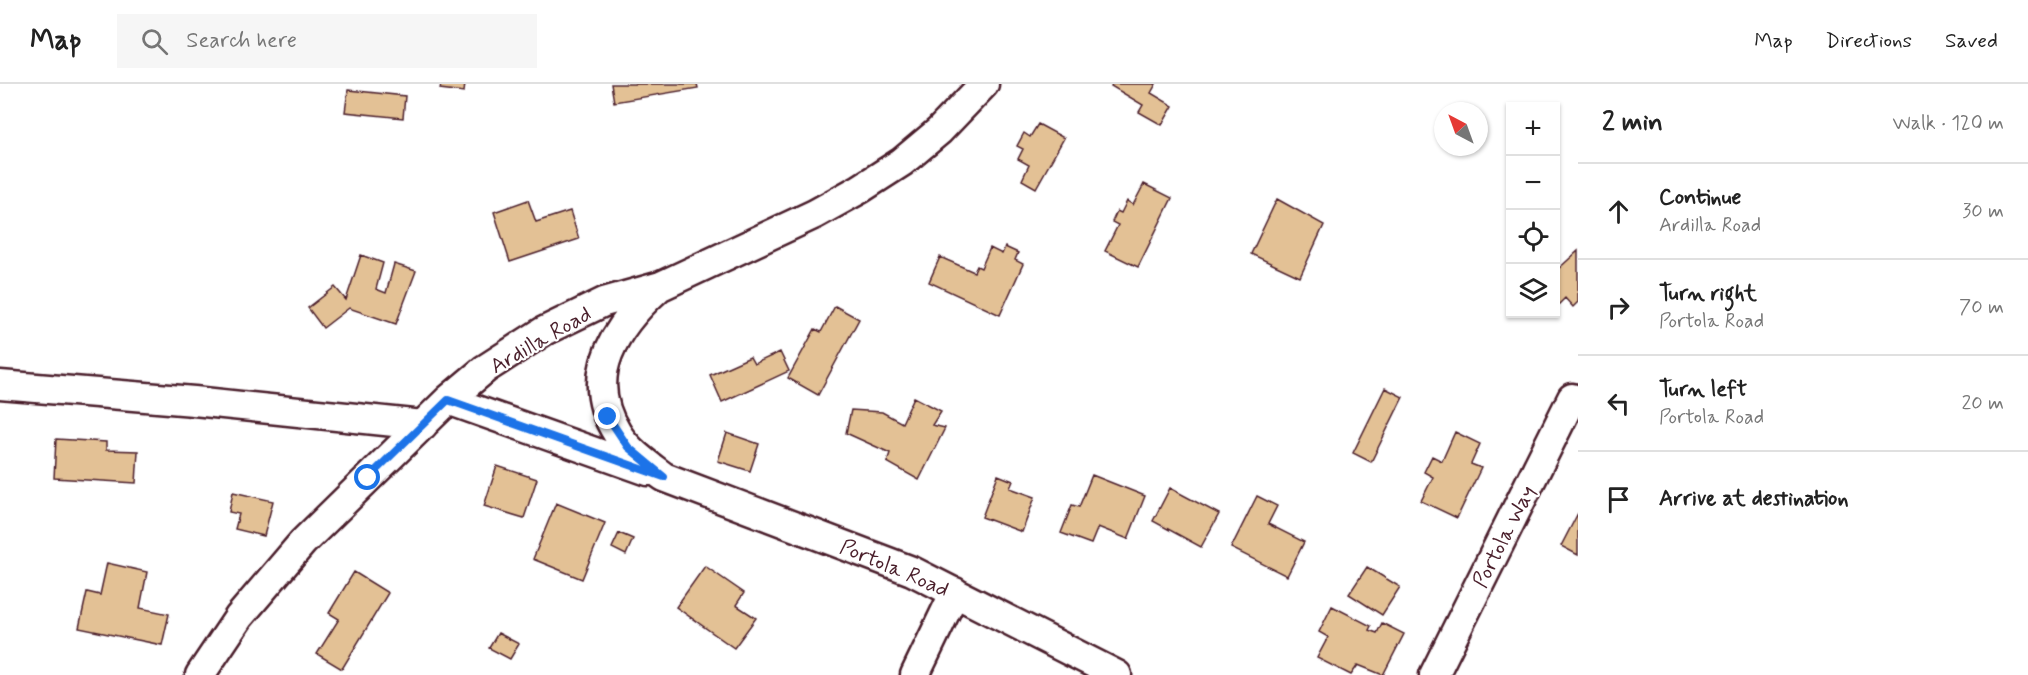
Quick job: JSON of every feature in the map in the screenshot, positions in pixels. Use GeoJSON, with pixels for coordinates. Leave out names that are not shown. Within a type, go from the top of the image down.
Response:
{"type":"FeatureCollection","features":[{"type":"Feature","properties":{"kind":"street","name":"Ardilla Road"},"geometry":{"type":"LineString","coordinates":[[200,675],[239,617],[303,542],[448,400],[485,369],[544,331],[604,303],[661,286],[815,214],[860,189],[902,162],[932,137],[984,84]]}},
{"type":"Feature","properties":{"kind":"street","name":"Portola Road"},"geometry":{"type":"LineString","coordinates":[[661,286],[636,308],[614,338],[605,356],[603,376],[608,417],[617,434],[638,457],[664,477]]}},
{"type":"Feature","properties":{"kind":"street"},"geometry":{"type":"LineString","coordinates":[[0,385],[195,401],[423,425]]}},
{"type":"Feature","properties":{"kind":"street","name":"Portola Way"},"geometry":{"type":"LineString","coordinates":[[1434,675],[1572,398]]}},
{"type":"Feature","properties":{"kind":"street","name":"Portola Road"},"geometry":{"type":"LineString","coordinates":[[448,400],[664,477],[912,571],[1117,675]]}},
{"type":"Feature","properties":{"kind":"street"},"geometry":{"type":"LineString","coordinates":[[915,675],[955,592]]}},
{"type":"Feature","properties":{"kind":"building"},"geometry":{"type":"Polygon","coordinates":[[[441,84],[465,84],[464,92],[440,89],[441,84]]]}},
{"type":"Feature","properties":{"kind":"building"},"geometry":{"type":"Polygon","coordinates":[[[611,84],[697,84],[698,88],[614,102],[611,84]]]}},
{"type":"Feature","properties":{"kind":"building"},"geometry":{"type":"Polygon","coordinates":[[[1112,84],[1156,84],[1151,93],[1173,106],[1162,125],[1139,112],[1143,105],[1111,86],[1112,84]]]}},
{"type":"Feature","properties":{"kind":"building"},"geometry":{"type":"Polygon","coordinates":[[[348,90],[405,96],[403,118],[345,112],[348,90]]]}},
{"type":"Feature","properties":{"kind":"building"},"geometry":{"type":"Polygon","coordinates":[[[1038,124],[1064,138],[1036,188],[1022,180],[1029,165],[1018,159],[1023,149],[1017,146],[1024,133],[1030,137],[1038,124]]]}},
{"type":"Feature","properties":{"kind":"building"},"geometry":{"type":"Polygon","coordinates":[[[1144,184],[1172,198],[1138,267],[1105,251],[1118,225],[1112,222],[1117,211],[1121,213],[1127,201],[1133,205],[1144,184]]]}},
{"type":"Feature","properties":{"kind":"building"},"geometry":{"type":"Polygon","coordinates":[[[1277,199],[1324,225],[1300,277],[1251,254],[1277,199]]]}},
{"type":"Feature","properties":{"kind":"building"},"geometry":{"type":"Polygon","coordinates":[[[528,200],[536,222],[570,211],[579,239],[510,262],[494,212],[528,200]]]}},
{"type":"Feature","properties":{"kind":"building"},"geometry":{"type":"Polygon","coordinates":[[[1005,247],[1018,253],[1015,260],[1023,264],[1000,315],[929,282],[940,257],[974,272],[977,266],[981,268],[990,248],[1002,254],[1005,247]]]}},
{"type":"Feature","properties":{"kind":"building"},"geometry":{"type":"Polygon","coordinates":[[[1578,251],[1578,302],[1573,307],[1565,298],[1560,303],[1560,267],[1578,251]]]}},
{"type":"Feature","properties":{"kind":"building"},"geometry":{"type":"Polygon","coordinates":[[[361,255],[383,263],[376,289],[386,293],[394,264],[416,271],[396,324],[349,308],[323,328],[308,308],[335,287],[346,300],[361,255]]]}},
{"type":"Feature","properties":{"kind":"building"},"geometry":{"type":"Polygon","coordinates":[[[835,306],[859,319],[818,395],[788,378],[815,329],[821,332],[835,306]]]}},
{"type":"Feature","properties":{"kind":"building"},"geometry":{"type":"Polygon","coordinates":[[[780,352],[789,371],[722,402],[710,375],[750,357],[754,364],[780,352]]]}},
{"type":"Feature","properties":{"kind":"building"},"geometry":{"type":"Polygon","coordinates":[[[1385,388],[1403,397],[1371,462],[1353,453],[1385,388]]]}},
{"type":"Feature","properties":{"kind":"building"},"geometry":{"type":"Polygon","coordinates":[[[914,397],[941,411],[932,425],[945,428],[919,480],[887,462],[890,453],[846,433],[851,410],[882,412],[902,423],[914,397]]]}},
{"type":"Feature","properties":{"kind":"building"},"geometry":{"type":"Polygon","coordinates":[[[1455,432],[1480,444],[1471,464],[1481,468],[1457,518],[1421,501],[1433,477],[1424,472],[1432,456],[1442,461],[1455,432]]]}},
{"type":"Feature","properties":{"kind":"building"},"geometry":{"type":"Polygon","coordinates":[[[727,433],[759,444],[750,471],[718,461],[727,433]]]}},
{"type":"Feature","properties":{"kind":"building"},"geometry":{"type":"Polygon","coordinates":[[[56,439],[106,442],[106,450],[138,451],[136,483],[54,478],[56,439]]]}},
{"type":"Feature","properties":{"kind":"building"},"geometry":{"type":"Polygon","coordinates":[[[497,466],[537,479],[524,518],[484,506],[497,466]]]}},
{"type":"Feature","properties":{"kind":"building"},"geometry":{"type":"Polygon","coordinates":[[[998,475],[1013,481],[1010,488],[1035,497],[1022,532],[982,517],[998,475]]]}},
{"type":"Feature","properties":{"kind":"building"},"geometry":{"type":"Polygon","coordinates":[[[1092,475],[1145,496],[1128,539],[1098,527],[1091,544],[1061,533],[1072,505],[1079,507],[1092,475]]]}},
{"type":"Feature","properties":{"kind":"building"},"geometry":{"type":"Polygon","coordinates":[[[1170,488],[1219,514],[1201,547],[1153,521],[1170,488]]]}},
{"type":"Feature","properties":{"kind":"building"},"geometry":{"type":"Polygon","coordinates":[[[233,492],[273,501],[264,536],[235,529],[239,514],[229,512],[233,492]]]}},
{"type":"Feature","properties":{"kind":"building"},"geometry":{"type":"Polygon","coordinates":[[[1257,496],[1277,506],[1268,524],[1304,542],[1287,576],[1231,548],[1257,496]]]}},
{"type":"Feature","properties":{"kind":"building"},"geometry":{"type":"Polygon","coordinates":[[[556,503],[605,523],[582,579],[533,559],[556,503]]]}},
{"type":"Feature","properties":{"kind":"building"},"geometry":{"type":"Polygon","coordinates":[[[1578,513],[1578,555],[1561,546],[1578,513]]]}},
{"type":"Feature","properties":{"kind":"building"},"geometry":{"type":"Polygon","coordinates":[[[619,533],[633,539],[626,555],[612,548],[619,533]]]}},
{"type":"Feature","properties":{"kind":"building"},"geometry":{"type":"Polygon","coordinates":[[[107,563],[147,572],[140,608],[169,614],[162,645],[79,628],[87,592],[100,595],[107,563]]]}},
{"type":"Feature","properties":{"kind":"building"},"geometry":{"type":"Polygon","coordinates":[[[705,566],[744,593],[736,605],[756,618],[734,648],[676,607],[705,566]]]}},
{"type":"Feature","properties":{"kind":"building"},"geometry":{"type":"Polygon","coordinates":[[[1367,567],[1400,587],[1382,615],[1349,594],[1367,567]]]}},
{"type":"Feature","properties":{"kind":"building"},"geometry":{"type":"Polygon","coordinates":[[[354,572],[388,593],[342,669],[317,654],[339,619],[329,613],[354,572]]]}},
{"type":"Feature","properties":{"kind":"building"},"geometry":{"type":"Polygon","coordinates":[[[1332,606],[1371,626],[1369,630],[1377,633],[1382,623],[1404,634],[1383,675],[1358,665],[1351,675],[1317,658],[1328,637],[1319,632],[1332,606]]]}},
{"type":"Feature","properties":{"kind":"building"},"geometry":{"type":"Polygon","coordinates":[[[498,633],[519,644],[510,659],[489,648],[498,633]]]}},
{"type":"Feature","properties":{"kind":"route"},"geometry":{"type":"LineString","coordinates":[[368,478],[448,400],[664,477],[628,447],[617,434],[608,417]]}}]}
